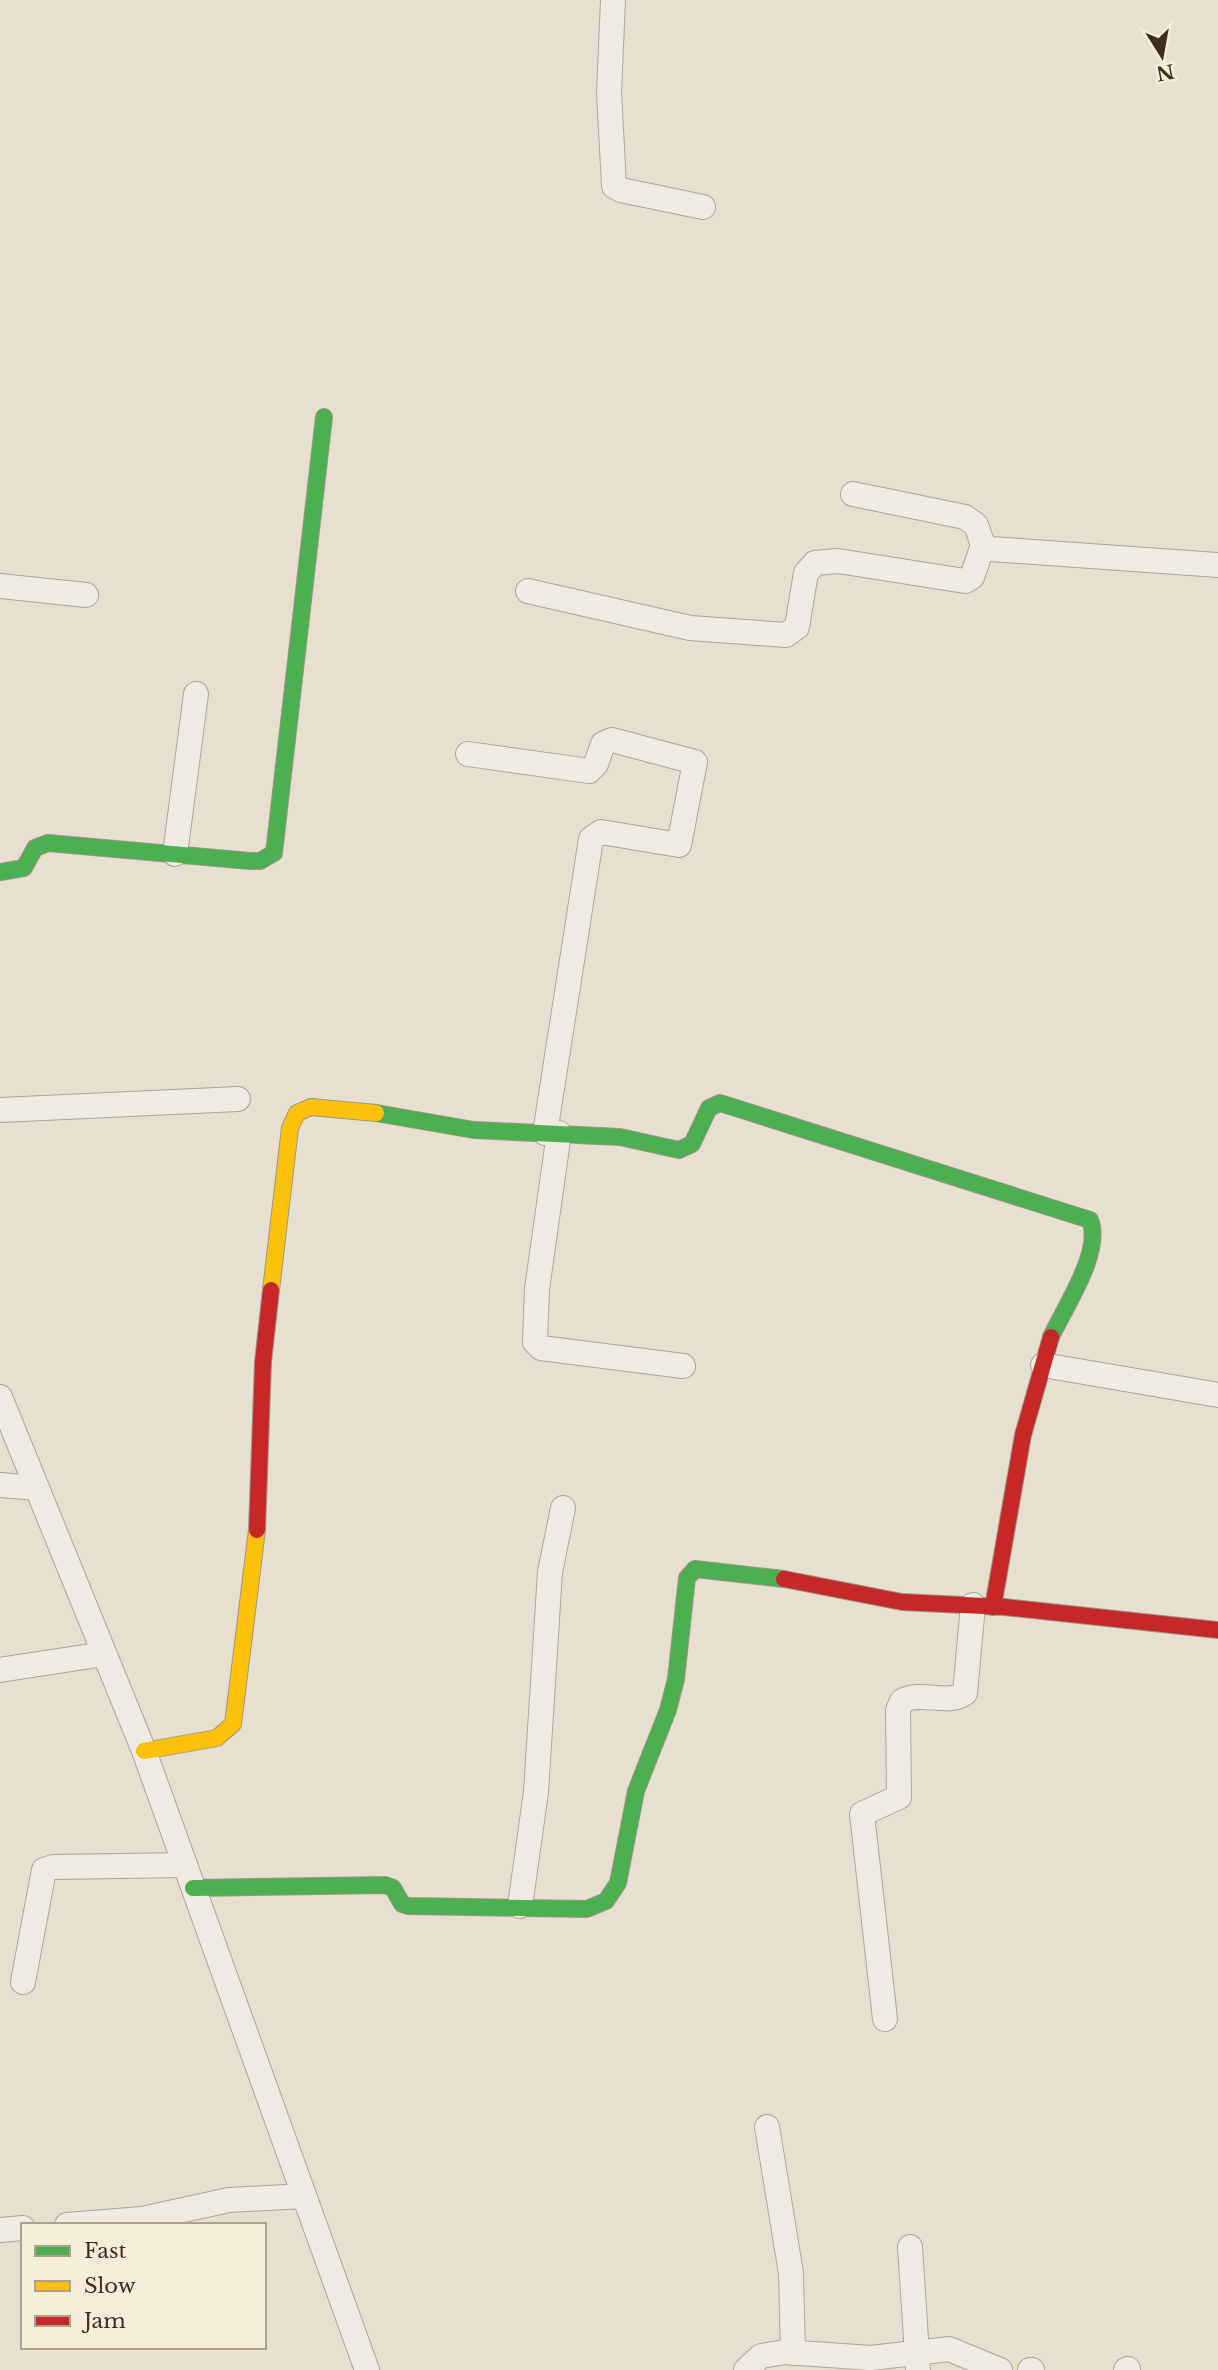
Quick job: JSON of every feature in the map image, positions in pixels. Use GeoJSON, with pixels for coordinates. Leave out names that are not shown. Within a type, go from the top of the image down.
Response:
{"type":"FeatureCollection","features":[{"type":"Feature","properties":{"kind":"street"},"geometry":{"type":"LineString","coordinates":[[613,0],[609,92],[612,182],[621,190],[703,207]]}},
{"type":"Feature","properties":{"kind":"street"},"geometry":{"type":"LineString","coordinates":[[0,872],[24,868],[35,848],[48,843],[260,861],[274,853],[324,417]]}},
{"type":"Feature","properties":{"kind":"street"},"geometry":{"type":"LineString","coordinates":[[528,592],[690,628],[786,635],[793,633],[797,627],[806,573],[815,563],[838,561],[965,581],[972,577],[983,545],[976,525],[965,517],[853,494]]}},
{"type":"Feature","properties":{"kind":"street"},"geometry":{"type":"LineString","coordinates":[[983,545],[991,549],[1218,565]]}},
{"type":"Feature","properties":{"kind":"street"},"geometry":{"type":"LineString","coordinates":[[0,586],[86,595]]}},
{"type":"Feature","properties":{"kind":"street"},"geometry":{"type":"LineString","coordinates":[[175,854],[196,694]]}},
{"type":"Feature","properties":{"kind":"street"},"geometry":{"type":"LineString","coordinates":[[468,754],[589,771],[596,764],[603,744],[612,740],[695,762],[679,845],[601,832],[591,839],[552,1133],[537,1289],[535,1342],[541,1348],[683,1366]]}},
{"type":"Feature","properties":{"kind":"street"},"geometry":{"type":"LineString","coordinates":[[0,1110],[238,1099]]}},
{"type":"Feature","properties":{"kind":"street"},"geometry":{"type":"LineString","coordinates":[[144,1751],[217,1738],[233,1724],[237,1709],[257,1533],[263,1362],[290,1128],[297,1112],[311,1107],[377,1113],[474,1130],[620,1137],[684,1150],[692,1144],[709,1108],[720,1103],[1085,1217],[1094,1223],[1095,1231],[1076,1292],[1058,1320],[1043,1365],[983,1606],[965,1693],[956,1698],[912,1697],[902,1701],[898,1710],[899,1797],[862,1814],[885,2020]]}},
{"type":"Feature","properties":{"kind":"street"},"geometry":{"type":"LineString","coordinates":[[1043,1365],[1218,1395]]}},
{"type":"Feature","properties":{"kind":"street"},"geometry":{"type":"LineString","coordinates":[[1,1403],[144,1751],[367,2370]]}},
{"type":"Feature","properties":{"kind":"street"},"geometry":{"type":"LineString","coordinates":[[0,1485],[37,1488]]}},
{"type":"Feature","properties":{"kind":"street"},"geometry":{"type":"LineString","coordinates":[[520,1906],[537,1781],[550,1572],[563,1508]]}},
{"type":"Feature","properties":{"kind":"street"},"geometry":{"type":"LineString","coordinates":[[23,1982],[44,1870],[53,1867],[189,1877],[385,1885],[393,1888],[402,1904],[408,1906],[587,1909],[606,1901],[618,1884],[636,1791],[668,1710],[676,1679],[690,1572],[702,1569],[746,1573],[902,1602],[983,1606],[1218,1630]]}},
{"type":"Feature","properties":{"kind":"street"},"geometry":{"type":"LineString","coordinates":[[0,1670],[104,1654]]}},
{"type":"Feature","properties":{"kind":"street"},"geometry":{"type":"LineString","coordinates":[[768,2127],[791,2273],[793,2353]]}},
{"type":"Feature","properties":{"kind":"street"},"geometry":{"type":"LineString","coordinates":[[92,2223],[142,2219],[229,2200],[304,2196]]}},
{"type":"Feature","properties":{"kind":"street"},"geometry":{"type":"LineString","coordinates":[[0,2230],[21,2228]]}},
{"type":"Feature","properties":{"kind":"street"},"geometry":{"type":"LineString","coordinates":[[910,2247],[918,2361]]}},
{"type":"Feature","properties":{"kind":"street"},"geometry":{"type":"LineString","coordinates":[[746,2370],[761,2357],[793,2353],[918,2361],[950,2349],[1000,2370]]}},
{"type":"Feature","properties":{"kind":"traffic: fast"},"geometry":{"type":"LineString","coordinates":[[0,872],[24,868],[35,848],[48,843],[250,861],[260,861],[274,853],[324,417]]}},
{"type":"Feature","properties":{"kind":"traffic: fast"},"geometry":{"type":"LineString","coordinates":[[376,1113],[474,1130],[620,1137],[679,1150],[692,1144],[709,1108],[720,1103],[1090,1220],[1093,1233],[1087,1263],[1051,1337]]}},
{"type":"Feature","properties":{"kind":"traffic: fast"},"geometry":{"type":"LineString","coordinates":[[193,1888],[385,1885],[393,1888],[402,1904],[408,1906],[587,1909],[606,1901],[618,1883],[636,1791],[668,1710],[676,1679],[687,1578],[695,1569],[784,1579]]}},
{"type":"Feature","properties":{"kind":"traffic: slow"},"geometry":{"type":"LineString","coordinates":[[271,1290],[290,1128],[297,1113],[311,1107],[376,1113]]}},
{"type":"Feature","properties":{"kind":"traffic: slow"},"geometry":{"type":"LineString","coordinates":[[144,1751],[217,1738],[233,1724],[257,1530]]}},
{"type":"Feature","properties":{"kind":"traffic: jam"},"geometry":{"type":"LineString","coordinates":[[257,1530],[263,1362],[271,1290]]}},
{"type":"Feature","properties":{"kind":"traffic: jam"},"geometry":{"type":"LineString","coordinates":[[993,1607],[1023,1435],[1051,1337]]}},
{"type":"Feature","properties":{"kind":"traffic: jam"},"geometry":{"type":"LineString","coordinates":[[784,1579],[902,1602],[1004,1607],[1218,1630]]}}]}
